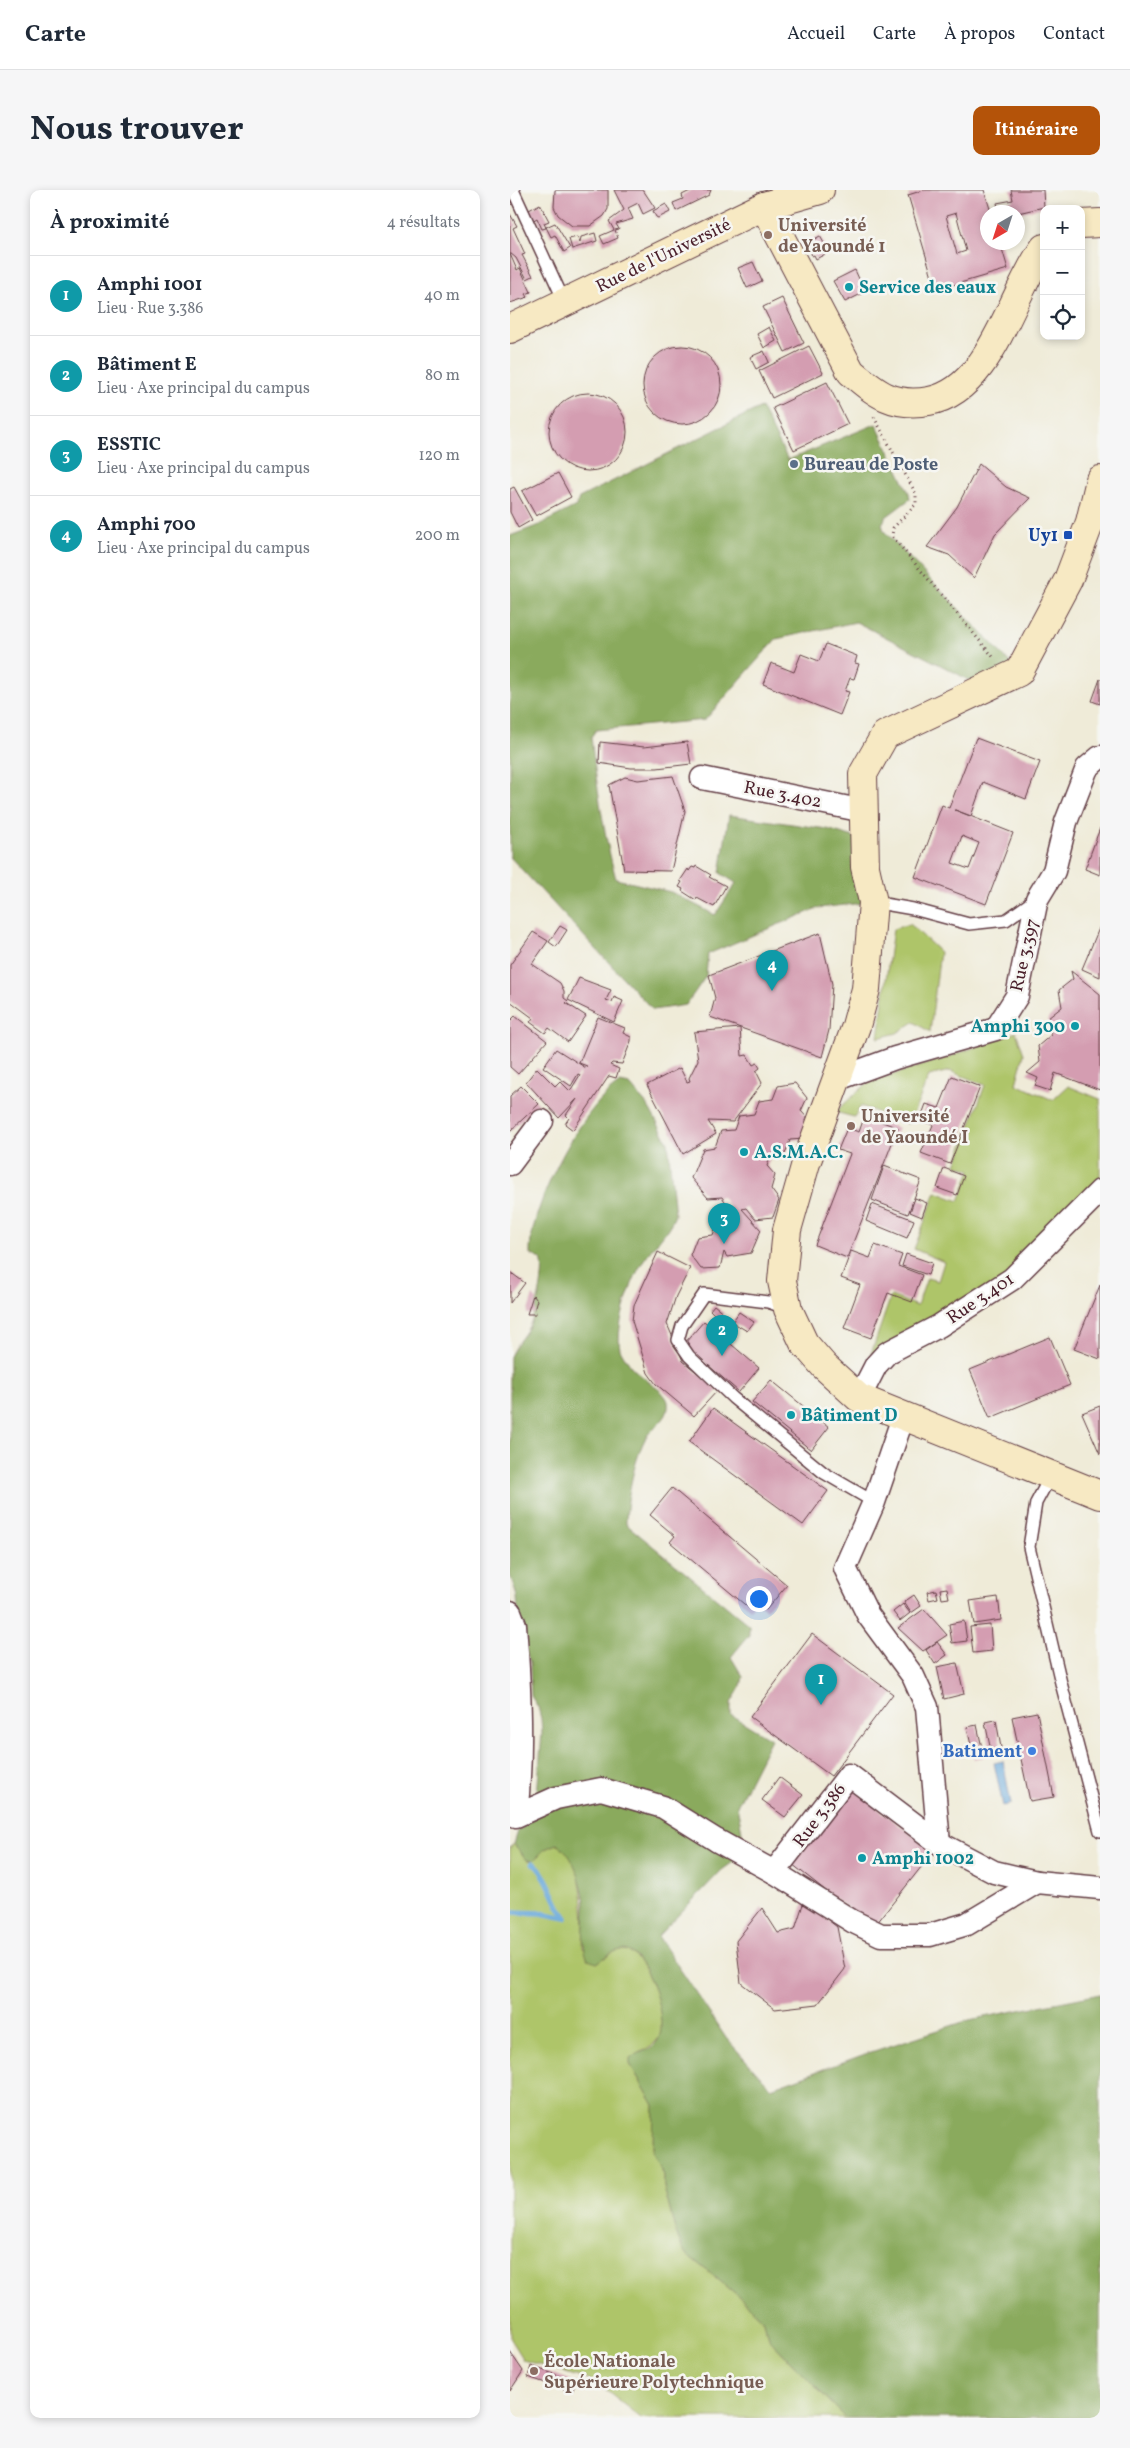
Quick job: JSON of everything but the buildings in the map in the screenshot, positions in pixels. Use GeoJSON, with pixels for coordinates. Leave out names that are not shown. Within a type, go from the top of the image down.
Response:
{"type":"FeatureCollection","features":[{"type":"Feature","properties":{"kind":"street","name":"Rue de l'Université"},"geometry":{"type":"LineString","coordinates":[[510,329],[565,303],[760,198],[820,190]]}},
{"type":"Feature","properties":{"kind":"street"},"geometry":{"type":"LineString","coordinates":[[760,198],[850,372],[873,391],[889,400],[914,403],[942,398],[962,387],[979,368],[1043,250]]}},
{"type":"Feature","properties":{"kind":"street"},"geometry":{"type":"LineString","coordinates":[[1085,224],[1100,223]]}},
{"type":"Feature","properties":{"kind":"street"},"geometry":{"type":"LineString","coordinates":[[1100,480],[1090,522],[1068,580],[1019,672],[885,735],[863,774],[866,867],[872,902],[866,989],[838,1079],[806,1163],[787,1230],[782,1281],[788,1309],[804,1343],[824,1366],[859,1398],[1100,1495]]}},
{"type":"Feature","properties":{"kind":"street","name":"Rue 3.397"},"geometry":{"type":"LineString","coordinates":[[838,1079],[895,1058],[996,1029],[1017,996],[1037,899],[1054,871],[1066,822],[1087,768],[1100,757]]}},
{"type":"Feature","properties":{"kind":"street","name":"Rue 3.402"},"geometry":{"type":"LineString","coordinates":[[702,778],[864,811]]}},
{"type":"Feature","properties":{"kind":"street"},"geometry":{"type":"LineString","coordinates":[[510,1164],[542,1121]]}},
{"type":"Feature","properties":{"kind":"street","name":"Rue 3.401"},"geometry":{"type":"LineString","coordinates":[[859,1398],[876,1365],[887,1353],[939,1326],[1012,1279],[1100,1191]]}},
{"type":"Feature","properties":{"kind":"street"},"geometry":{"type":"LineString","coordinates":[[903,1417],[874,1502],[845,1568],[868,1616],[913,1676],[927,1707],[939,1843],[994,1872],[1037,1882],[1100,1888]]}},
{"type":"Feature","properties":{"kind":"street"},"geometry":{"type":"LineString","coordinates":[[510,1612],[515,1625],[522,1710],[520,1781],[513,1818]]}},
{"type":"Feature","properties":{"kind":"street","name":"Rue 3.386"},"geometry":{"type":"LineString","coordinates":[[774,1872],[849,1776],[939,1843]]}},
{"type":"Feature","properties":{"kind":"street"},"geometry":{"type":"LineString","coordinates":[[513,1818],[556,1798],[601,1789],[663,1807],[716,1840],[774,1872],[852,1921],[881,1935],[930,1935],[967,1924],[1037,1882]]}},
{"type":"Feature","properties":{"kind":"lane"},"geometry":{"type":"LineString","coordinates":[[513,190],[565,303]]}},
{"type":"Feature","properties":{"kind":"lane"},"geometry":{"type":"LineString","coordinates":[[872,902],[913,909],[969,924],[1006,920],[1037,899]]}},
{"type":"Feature","properties":{"kind":"lane"},"geometry":{"type":"LineString","coordinates":[[788,1309],[768,1302],[704,1294],[682,1326],[678,1340],[689,1356],[733,1398],[824,1472],[874,1502]]}},
{"type":"Feature","properties":{"kind":"lane"},"geometry":{"type":"LineString","coordinates":[[1050,1476],[1036,1503],[1029,1547],[1061,1683],[1100,1831]]}},
{"type":"Feature","properties":{"kind":"path"},"geometry":{"type":"LineString","coordinates":[[873,414],[916,494],[916,504],[893,528],[892,536],[996,661]]}},
{"type":"Feature","properties":{"kind":"green space"},"geometry":{"type":"Polygon","coordinates":[[[761,407],[788,460],[876,424],[909,493],[910,499],[886,517],[882,524],[884,531],[1019,672],[983,689],[956,673],[856,622],[776,639],[705,720],[596,730],[591,737],[604,826],[616,879],[671,892],[715,915],[736,883],[720,873],[729,815],[827,829],[864,840],[873,902],[818,908],[708,954],[706,976],[686,1005],[653,1010],[510,857],[510,536],[539,525],[576,506],[579,498],[761,407]]]}},
{"type":"Feature","properties":{"kind":"green space"},"geometry":{"type":"Polygon","coordinates":[[[910,924],[940,952],[930,1032],[914,1022],[897,1033],[878,1038],[893,929],[910,924]]]}},
{"type":"Feature","properties":{"kind":"green space"},"geometry":{"type":"Polygon","coordinates":[[[1016,1032],[1024,1054],[1016,1084],[1053,1100],[1068,1086],[1100,1099],[1100,1191],[1012,1279],[887,1353],[871,1354],[891,1296],[917,1306],[927,1278],[938,1281],[944,1262],[914,1249],[936,1192],[959,1201],[971,1170],[956,1165],[985,1085],[950,1071],[929,1076],[909,1124],[861,1106],[854,1117],[835,1112],[869,1082],[943,1059],[1016,1032]]]}},
{"type":"Feature","properties":{"kind":"green space"},"geometry":{"type":"Polygon","coordinates":[[[620,1083],[630,1085],[648,1106],[668,1142],[675,1215],[666,1232],[640,1266],[622,1315],[619,1339],[620,1349],[632,1367],[662,1393],[668,1402],[667,1413],[647,1436],[639,1454],[629,1492],[626,1524],[749,1625],[749,1635],[731,1657],[743,1677],[741,1686],[731,1703],[731,1715],[771,1739],[737,1806],[742,1832],[740,1857],[722,1870],[658,1936],[726,2038],[771,2088],[868,2053],[969,2020],[1100,1994],[1100,2418],[846,2418],[768,2338],[764,2320],[735,2293],[685,2253],[676,2233],[664,2187],[664,2175],[653,2152],[654,2105],[630,2064],[630,2059],[656,2043],[660,2034],[661,2022],[655,1991],[641,1963],[633,1954],[620,1950],[613,1952],[597,1963],[588,1960],[584,1946],[585,1905],[582,1889],[568,1854],[556,1844],[545,1849],[534,1860],[527,1860],[514,1844],[518,1831],[539,1813],[537,1795],[542,1732],[538,1707],[531,1696],[530,1663],[519,1631],[517,1596],[510,1575],[510,1357],[530,1325],[538,1299],[542,1280],[541,1259],[530,1254],[532,1234],[538,1211],[548,1186],[560,1160],[589,1113],[605,1095],[620,1083]]]}},
{"type":"Feature","properties":{"kind":"green space"},"geometry":{"type":"Polygon","coordinates":[[[514,1844],[527,1860],[534,1860],[545,1849],[556,1844],[566,1851],[573,1862],[582,1890],[583,1948],[597,1963],[620,1950],[632,1954],[647,1973],[653,1986],[661,2013],[661,2033],[655,2042],[637,2055],[630,2064],[654,2105],[653,2152],[664,2175],[664,2187],[676,2233],[685,2253],[735,2293],[764,2320],[768,2338],[846,2418],[641,2418],[595,2382],[523,2360],[510,2339],[510,1847],[514,1844]]]}},
{"type":"Feature","properties":{"kind":"water"},"geometry":{"type":"Polygon","coordinates":[[[1003,1761],[1011,1804],[1003,1806],[994,1763],[1003,1761]]]}},
{"type":"Feature","properties":{"kind":"waterway"},"geometry":{"type":"LineString","coordinates":[[510,1912],[541,1913],[566,1918],[544,1875],[533,1863]]}},
{"type":"Feature","properties":{"kind":"place","name":"Université de Yaoundé 1"},"geometry":{"type":"Point","coordinates":[768,235]}},
{"type":"Feature","properties":{"kind":"place","name":"Service des eaux"},"geometry":{"type":"Point","coordinates":[849,287]}},
{"type":"Feature","properties":{"kind":"place","name":"Bureau de Poste"},"geometry":{"type":"Point","coordinates":[794,464]}},
{"type":"Feature","properties":{"kind":"place","name":"Uy1"},"geometry":{"type":"Point","coordinates":[1068,535]}},
{"type":"Feature","properties":{"kind":"place","name":"Amphi 700"},"geometry":{"type":"Point","coordinates":[772,991]}},
{"type":"Feature","properties":{"kind":"place","name":"Amphi 300"},"geometry":{"type":"Point","coordinates":[1075,1026]}},
{"type":"Feature","properties":{"kind":"place","name":"Université de Yaoundé I"},"geometry":{"type":"Point","coordinates":[851,1126]}},
{"type":"Feature","properties":{"kind":"place","name":"A.S.M.A.C."},"geometry":{"type":"Point","coordinates":[744,1152]}},
{"type":"Feature","properties":{"kind":"place","name":"ESSTIC"},"geometry":{"type":"Point","coordinates":[724,1244]}},
{"type":"Feature","properties":{"kind":"place","name":"Bâtiment E"},"geometry":{"type":"Point","coordinates":[722,1356]}},
{"type":"Feature","properties":{"kind":"place","name":"Bâtiment D"},"geometry":{"type":"Point","coordinates":[791,1415]}},
{"type":"Feature","properties":{"kind":"place","name":"Amphi 1001"},"geometry":{"type":"Point","coordinates":[821,1705]}},
{"type":"Feature","properties":{"kind":"place","name":"Batiment"},"geometry":{"type":"Point","coordinates":[1032,1751]}},
{"type":"Feature","properties":{"kind":"place","name":"Amphi 1002"},"geometry":{"type":"Point","coordinates":[862,1858]}},
{"type":"Feature","properties":{"kind":"place","name":"École Nationale Supérieure Polytechnique"},"geometry":{"type":"Point","coordinates":[534,2371]}}]}
